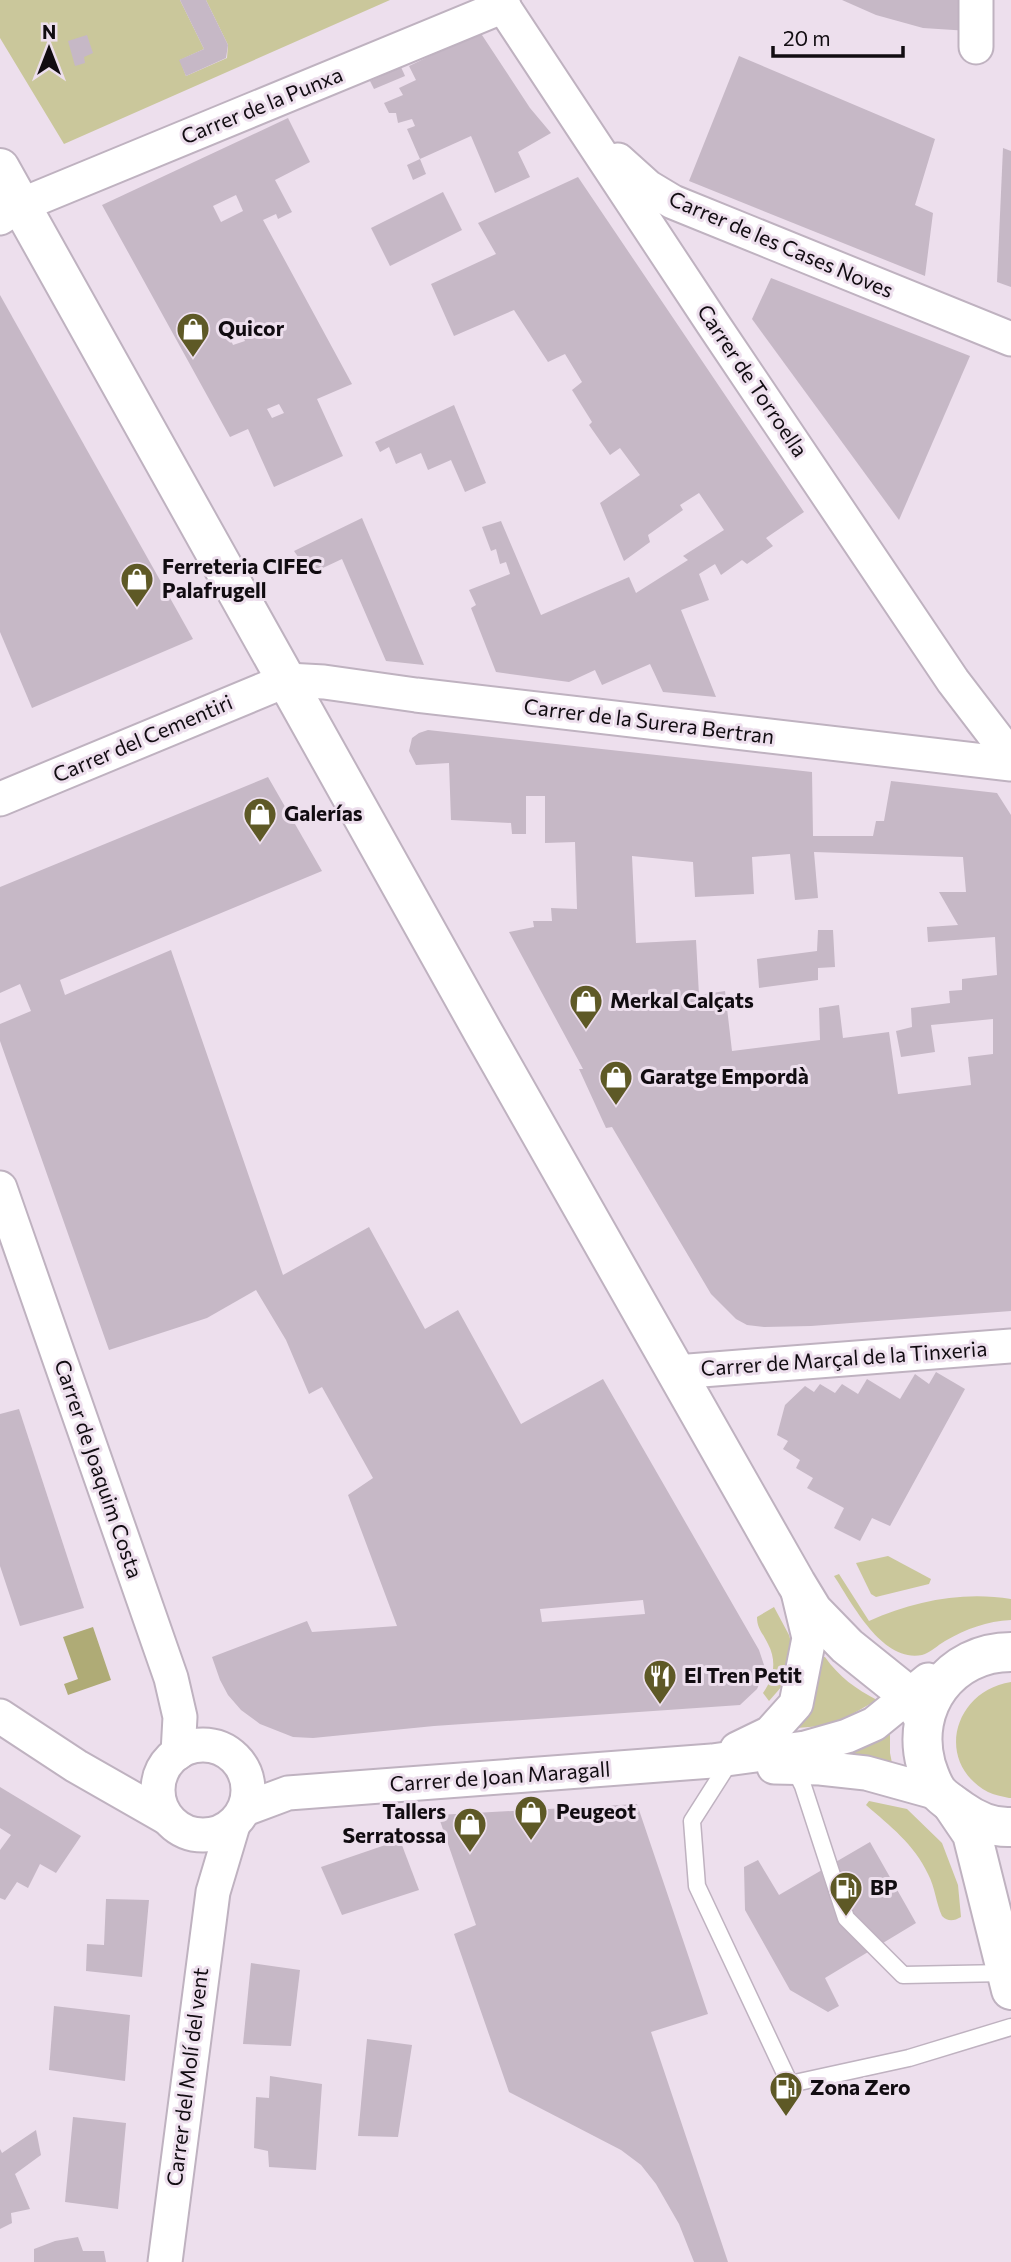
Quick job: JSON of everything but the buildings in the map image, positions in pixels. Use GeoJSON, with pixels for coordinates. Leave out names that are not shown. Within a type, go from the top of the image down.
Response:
{"type":"FeatureCollection","features":[{"type":"Feature","properties":{"kind":"street"},"geometry":{"type":"LineString","coordinates":[[975,47],[976,0]]}},
{"type":"Feature","properties":{"kind":"street","name":"Carrer de Torroella"},"geometry":{"type":"LineString","coordinates":[[502,3],[953,681],[1011,757]]}},
{"type":"Feature","properties":{"kind":"street","name":"Carrer de la Punxa"},"geometry":{"type":"LineString","coordinates":[[10,212],[502,3]]}},
{"type":"Feature","properties":{"kind":"street","name":"Carrer de les Cases Noves"},"geometry":{"type":"LineString","coordinates":[[575,114],[627,170],[673,202],[1011,339]]}},
{"type":"Feature","properties":{"kind":"street"},"geometry":{"type":"LineString","coordinates":[[0,168],[10,212],[287,680],[805,1597],[847,1646],[916,1706],[928,1771],[944,1798],[972,1834],[1008,1981]]}},
{"type":"Feature","properties":{"kind":"street","name":"Carrer de la Surera Bertran"},"geometry":{"type":"LineString","coordinates":[[287,680],[324,682],[444,699],[1011,764]]}},
{"type":"Feature","properties":{"kind":"street","name":"Carrer del Cementiri"},"geometry":{"type":"LineString","coordinates":[[0,799],[287,680]]}},
{"type":"Feature","properties":{"kind":"street","name":"Carrer de Joaquim Costa"},"geometry":{"type":"LineString","coordinates":[[0,1188],[171,1678],[180,1717],[178,1753]]}},
{"type":"Feature","properties":{"kind":"street","name":"Carrer de Marçal de la Tinxeria"},"geometry":{"type":"LineString","coordinates":[[676,1372],[1011,1346]]}},
{"type":"Feature","properties":{"kind":"street"},"geometry":{"type":"LineString","coordinates":[[721,1762],[770,1733],[796,1704],[809,1638],[805,1597]]}},
{"type":"Feature","properties":{"kind":"street"},"geometry":{"type":"LineString","coordinates":[[916,1706],[965,1662],[995,1652],[1011,1652]]}},
{"type":"Feature","properties":{"kind":"street","name":"Carrer de Joan Maragall"},"geometry":{"type":"LineString","coordinates":[[239,1817],[288,1793],[721,1762],[805,1748],[847,1736],[916,1706]]}},
{"type":"Feature","properties":{"kind":"street"},"geometry":{"type":"LineString","coordinates":[[0,1717],[76,1766],[179,1826],[208,1836],[219,1833],[239,1817],[249,1794],[243,1767]]}},
{"type":"Feature","properties":{"kind":"street"},"geometry":{"type":"LineString","coordinates":[[179,1826],[160,1804],[158,1783],[163,1768],[178,1753],[192,1746],[208,1745],[219,1748],[243,1767],[288,1793]]}},
{"type":"Feature","properties":{"kind":"street","name":"Carrer de Joan Maragall"},"geometry":{"type":"LineString","coordinates":[[721,1762],[866,1773],[944,1798]]}},
{"type":"Feature","properties":{"kind":"street"},"geometry":{"type":"LineString","coordinates":[[123,1791],[158,1783]]}},
{"type":"Feature","properties":{"kind":"street"},"geometry":{"type":"LineString","coordinates":[[944,1798],[976,1820],[1011,1827]]}},
{"type":"Feature","properties":{"kind":"street","name":"Carrer del Molí del vent"},"geometry":{"type":"LineString","coordinates":[[165,2262],[213,1892],[239,1817]]}},
{"type":"Feature","properties":{"kind":"street","name":"Carrer del Molí del vent"},"geometry":{"type":"LineString","coordinates":[[179,1826],[213,1892]]}},
{"type":"Feature","properties":{"kind":"lane"},"geometry":{"type":"LineString","coordinates":[[721,1762],[692,1821],[697,1886],[790,2084],[909,2058],[1011,2027]]}},
{"type":"Feature","properties":{"kind":"lane"},"geometry":{"type":"LineString","coordinates":[[794,1768],[803,1786],[846,1918],[903,1975],[1008,1981]]}},
{"type":"Feature","properties":{"kind":"shaded area"},"geometry":{"type":"Polygon","coordinates":[[[0,0],[180,0],[204,49],[180,60],[186,76],[227,58],[228,45],[206,0],[390,0],[64,144],[0,38],[0,0]]]}},
{"type":"Feature","properties":{"kind":"shaded area"},"geometry":{"type":"Polygon","coordinates":[[[888,1556],[931,1579],[929,1584],[876,1597],[871,1594],[856,1563],[888,1556]]]}},
{"type":"Feature","properties":{"kind":"shaded area"},"geometry":{"type":"Polygon","coordinates":[[[839,1574],[869,1621],[921,1603],[975,1596],[1011,1599],[1011,1620],[977,1626],[925,1654],[907,1655],[881,1641],[870,1629],[834,1576],[839,1574]]]}},
{"type":"Feature","properties":{"kind":"shaded area"},"geometry":{"type":"Polygon","coordinates":[[[774,1607],[792,1646],[783,1685],[769,1701],[763,1693],[772,1675],[773,1657],[759,1628],[757,1617],[774,1607]]]}},
{"type":"Feature","properties":{"kind":"shaded area"},"geometry":{"type":"Polygon","coordinates":[[[93,1627],[111,1680],[68,1695],[64,1684],[78,1679],[63,1637],[93,1627]]]}},
{"type":"Feature","properties":{"kind":"shaded area"},"geometry":{"type":"Polygon","coordinates":[[[820,1657],[825,1657],[848,1682],[877,1700],[833,1725],[797,1728],[794,1722],[817,1685],[820,1657]]]}},
{"type":"Feature","properties":{"kind":"shaded area"},"geometry":{"type":"Polygon","coordinates":[[[1011,1682],[1009,1798],[988,1792],[971,1779],[961,1764],[956,1747],[964,1713],[975,1699],[991,1688],[1011,1682]]]}},
{"type":"Feature","properties":{"kind":"shaded area"},"geometry":{"type":"Polygon","coordinates":[[[890,1730],[893,1768],[831,1756],[890,1730]]]}},
{"type":"Feature","properties":{"kind":"shaded area"},"geometry":{"type":"Polygon","coordinates":[[[869,1801],[907,1809],[942,1843],[958,1885],[961,1917],[951,1920],[942,1916],[922,1863],[901,1836],[866,1805],[869,1801]]]}},
{"type":"Feature","properties":{"kind":"place","name":"Quicor"},"geometry":{"type":"Point","coordinates":[193,359]}},
{"type":"Feature","properties":{"kind":"place","name":"Ferreteria CIFEC Palafrugell"},"geometry":{"type":"Point","coordinates":[137,609]}},
{"type":"Feature","properties":{"kind":"place","name":"Galerías"},"geometry":{"type":"Point","coordinates":[260,844]}},
{"type":"Feature","properties":{"kind":"place","name":"Merkal Calçats"},"geometry":{"type":"Point","coordinates":[586,1031]}},
{"type":"Feature","properties":{"kind":"place","name":"Garatge Empordà"},"geometry":{"type":"Point","coordinates":[616,1107]}},
{"type":"Feature","properties":{"kind":"place","name":"El Tren Petit"},"geometry":{"type":"Point","coordinates":[660,1706]}},
{"type":"Feature","properties":{"kind":"place","name":"Peugeot"},"geometry":{"type":"Point","coordinates":[531,1842]}},
{"type":"Feature","properties":{"kind":"place","name":"Tallers Serratossa"},"geometry":{"type":"Point","coordinates":[470,1854]}},
{"type":"Feature","properties":{"kind":"place","name":"BP"},"geometry":{"type":"Point","coordinates":[846,1918]}},
{"type":"Feature","properties":{"kind":"place","name":"Zona Zero"},"geometry":{"type":"Point","coordinates":[786,2118]}}]}
